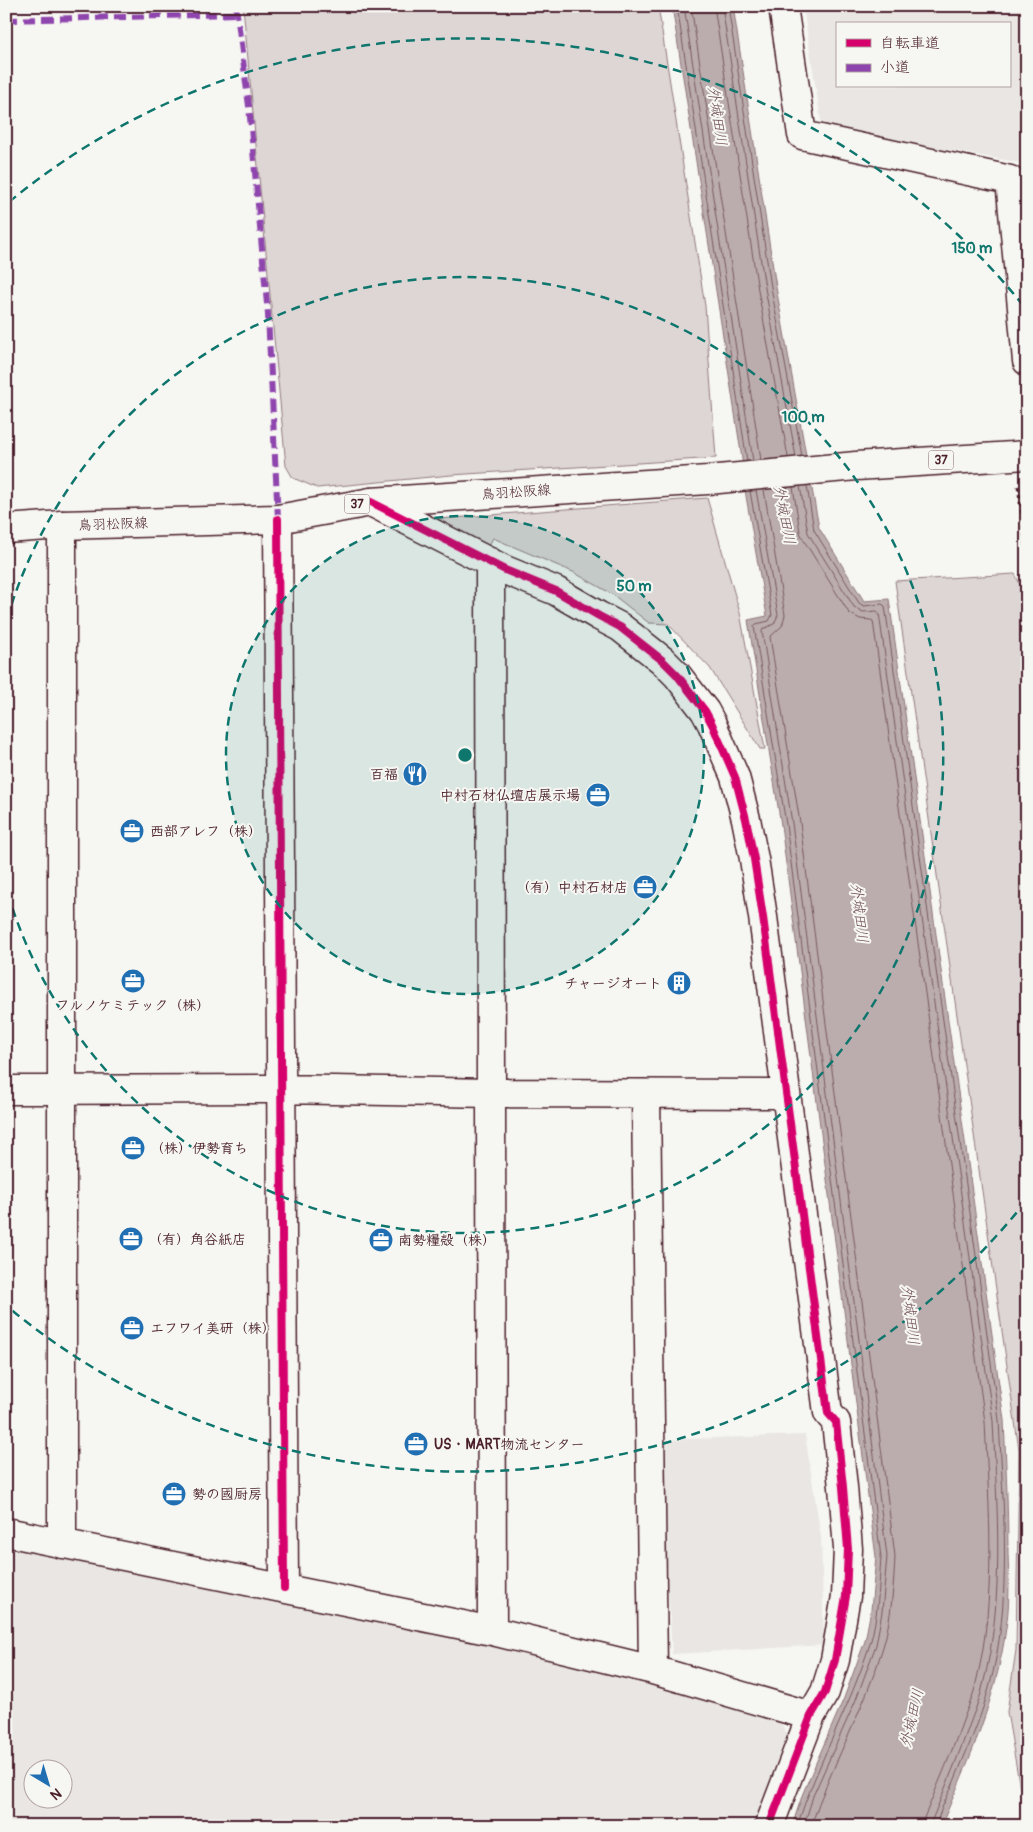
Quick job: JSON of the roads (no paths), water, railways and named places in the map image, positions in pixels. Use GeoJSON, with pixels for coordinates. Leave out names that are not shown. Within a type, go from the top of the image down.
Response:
{"type":"FeatureCollection","features":[{"type":"Feature","properties":{"kind":"street"},"geometry":{"type":"LineString","coordinates":[[783,6],[802,136],[1010,180],[1027,361]]}},
{"type":"Feature","properties":{"kind":"street","name":"鳥羽松阪線"},"geometry":{"type":"LineString","coordinates":[[6,529],[62,525],[278,519],[371,502],[708,480],[856,466],[1022,467]]}},
{"type":"Feature","properties":{"kind":"street"},"geometry":{"type":"LineString","coordinates":[[371,502],[490,562],[556,591],[620,627],[649,649],[677,675],[705,711],[735,777],[746,819],[764,917],[828,1413],[836,1422],[848,1549],[846,1596],[835,1660],[825,1692],[811,1716],[769,1826]]}},
{"type":"Feature","properties":{"kind":"street"},"geometry":{"type":"LineString","coordinates":[[278,519],[284,1588]]}},
{"type":"Feature","properties":{"kind":"street"},"geometry":{"type":"LineString","coordinates":[[62,525],[62,1544]]}},
{"type":"Feature","properties":{"kind":"street"},"geometry":{"type":"LineString","coordinates":[[490,562],[492,1631]]}},
{"type":"Feature","properties":{"kind":"street"},"geometry":{"type":"LineString","coordinates":[[6,1090],[281,1089],[491,1093],[786,1094]]}},
{"type":"Feature","properties":{"kind":"street"},"geometry":{"type":"LineString","coordinates":[[646,1094],[653,1670]]}},
{"type":"Feature","properties":{"kind":"street"},"geometry":{"type":"LineString","coordinates":[[6,1532],[492,1631],[653,1670],[811,1716]]}},
{"type":"Feature","properties":{"kind":"water","name":"外城田川"},"geometry":{"type":"Polygon","coordinates":[[[672,6],[733,6],[776,287],[819,528],[864,601],[889,599],[1004,1420],[1009,1591],[1002,1654],[989,1705],[941,1826],[792,1826],[803,1793],[844,1698],[865,1641],[871,1610],[876,1557],[781,825],[748,620],[767,616],[746,496],[742,459],[672,6]]]}},
{"type":"Feature","properties":{"kind":"place","name":"百福"},"geometry":{"type":"Point","coordinates":[415,774]}},
{"type":"Feature","properties":{"kind":"place","name":"中村石材仏壇店展示場"},"geometry":{"type":"Point","coordinates":[598,795]}},
{"type":"Feature","properties":{"kind":"place","name":"西部アレフ（株）"},"geometry":{"type":"Point","coordinates":[132,831]}},
{"type":"Feature","properties":{"kind":"place","name":"（有）中村石材店"},"geometry":{"type":"Point","coordinates":[645,887]}},
{"type":"Feature","properties":{"kind":"place","name":"フルノケミテック（株）"},"geometry":{"type":"Point","coordinates":[133,981]}},
{"type":"Feature","properties":{"kind":"place","name":"チャージオート"},"geometry":{"type":"Point","coordinates":[679,983]}},
{"type":"Feature","properties":{"kind":"place","name":"（株）伊勢育ち"},"geometry":{"type":"Point","coordinates":[133,1148]}},
{"type":"Feature","properties":{"kind":"place","name":"（有）角谷紙店"},"geometry":{"type":"Point","coordinates":[131,1239]}},
{"type":"Feature","properties":{"kind":"place","name":"南勢糧殻（株）"},"geometry":{"type":"Point","coordinates":[381,1240]}},
{"type":"Feature","properties":{"kind":"place","name":"エフワイ美研（株）"},"geometry":{"type":"Point","coordinates":[132,1328]}},
{"type":"Feature","properties":{"kind":"place","name":"US・MART物流センター"},"geometry":{"type":"Point","coordinates":[416,1444]}},
{"type":"Feature","properties":{"kind":"place","name":"勢の國厨房"},"geometry":{"type":"Point","coordinates":[174,1494]}}]}
